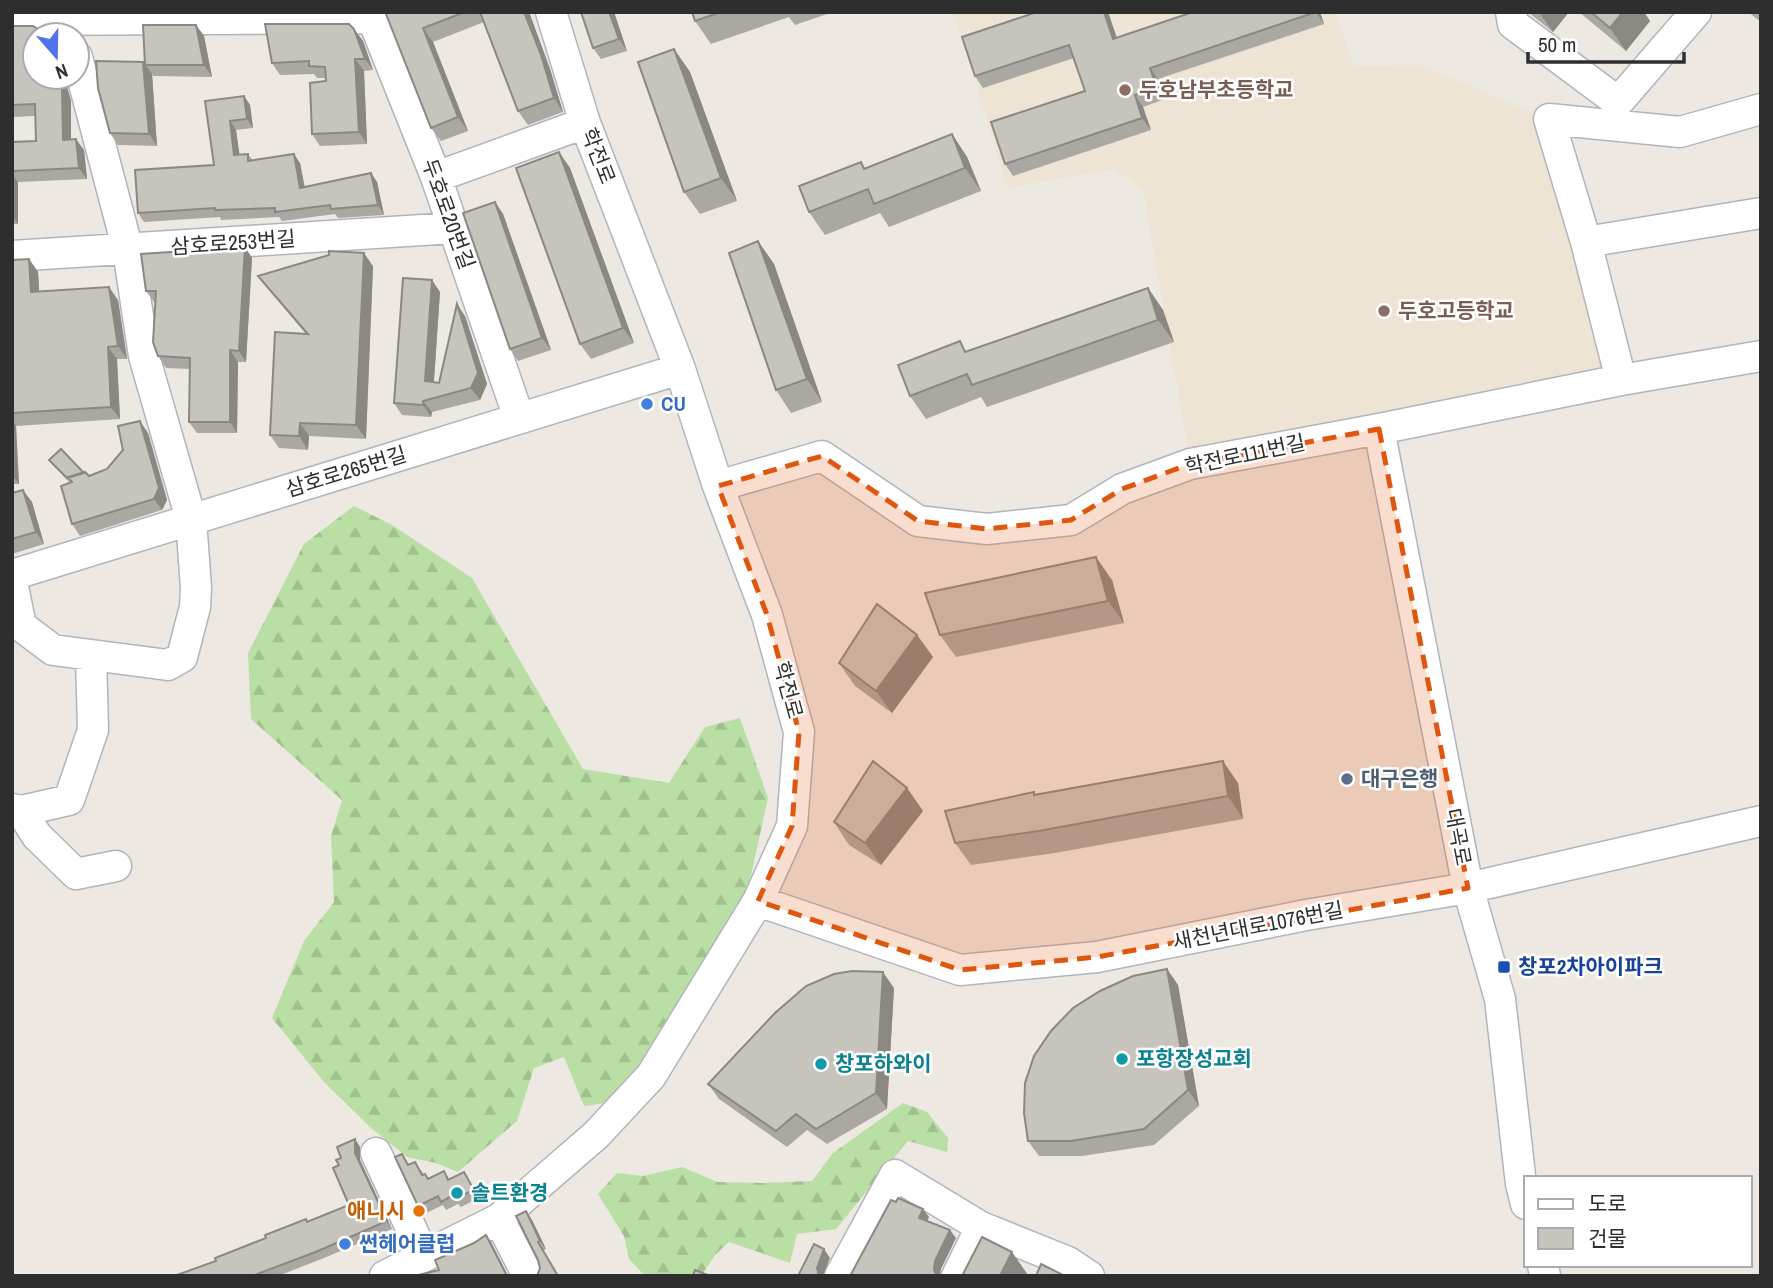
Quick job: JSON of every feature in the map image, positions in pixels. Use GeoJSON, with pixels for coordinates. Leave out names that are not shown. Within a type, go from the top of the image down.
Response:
{"type":"FeatureCollection","features":[{"type":"Feature","properties":{"kind":"street","name":"학전로"},"geometry":{"type":"LineString","coordinates":[[386,1276],[499,1219],[596,1135],[651,1076],[758,901],[792,826],[799,732],[767,615],[718,486],[680,369],[585,123],[551,12]]}},
{"type":"Feature","properties":{"kind":"street"},"geometry":{"type":"LineString","coordinates":[[1511,12],[1513,24],[1618,102],[1696,12]]}},
{"type":"Feature","properties":{"kind":"street"},"geometry":{"type":"LineString","coordinates":[[91,27],[377,14]]}},
{"type":"Feature","properties":{"kind":"street","name":"두호로20번길"},"geometry":{"type":"LineString","coordinates":[[377,14],[519,418]]}},
{"type":"Feature","properties":{"kind":"street"},"geometry":{"type":"LineString","coordinates":[[12,582],[21,626],[53,650],[167,665],[182,657],[195,607],[191,519],[144,356],[128,250],[86,91]]}},
{"type":"Feature","properties":{"kind":"street"},"geometry":{"type":"LineString","coordinates":[[1621,380],[1586,242],[1549,119],[1680,132],[1761,109]]}},
{"type":"Feature","properties":{"kind":"street"},"geometry":{"type":"LineString","coordinates":[[436,177],[585,123]]}},
{"type":"Feature","properties":{"kind":"street"},"geometry":{"type":"LineString","coordinates":[[1586,242],[1761,213]]}},
{"type":"Feature","properties":{"kind":"street","name":"삼호로253번길"},"geometry":{"type":"LineString","coordinates":[[12,256],[454,228]]}},
{"type":"Feature","properties":{"kind":"street","name":"학전로111번길"},"geometry":{"type":"LineString","coordinates":[[718,486],[822,456],[918,521],[987,530],[1071,520],[1122,489],[1189,464],[1761,355]]}},
{"type":"Feature","properties":{"kind":"street","name":"삼호로265번길"},"geometry":{"type":"LineString","coordinates":[[12,575],[680,369]]}},
{"type":"Feature","properties":{"kind":"street","name":"대곡로"},"geometry":{"type":"LineString","coordinates":[[1379,429],[1468,888],[1500,999],[1524,1196]]}},
{"type":"Feature","properties":{"kind":"street"},"geometry":{"type":"LineString","coordinates":[[91,656],[93,730],[69,800],[16,810],[37,836],[76,874],[117,866]]}},
{"type":"Feature","properties":{"kind":"street","name":"새천년대로1076번길"},"geometry":{"type":"LineString","coordinates":[[758,901],[960,970],[1097,957],[1306,915],[1468,888],[1761,821]]}},
{"type":"Feature","properties":{"kind":"street"},"geometry":{"type":"LineString","coordinates":[[376,1153],[424,1256]]}},
{"type":"Feature","properties":{"kind":"street"},"geometry":{"type":"LineString","coordinates":[[840,1276],[895,1175],[981,1227],[1072,1271]]}},
{"type":"Feature","properties":{"kind":"street"},"geometry":{"type":"LineString","coordinates":[[499,1219],[528,1276]]}},
{"type":"Feature","properties":{"kind":"street"},"geometry":{"type":"LineString","coordinates":[[957,1276],[981,1227]]}},
{"type":"Feature","properties":{"kind":"highlighted area"},"geometry":{"type":"Polygon","coordinates":[[[1379,429],[1468,888],[1097,957],[960,970],[758,901],[792,826],[799,732],[767,615],[718,486],[822,456],[918,521],[987,529],[1071,520],[1122,489],[1190,464],[1379,429]]]}},
{"type":"Feature","properties":{"kind":"shaded area","name":"두호고등학교"},"geometry":{"type":"Polygon","coordinates":[[[954,12],[1335,12],[1354,66],[1418,65],[1549,119],[1621,380],[1190,464],[1143,189],[1114,169],[1007,188],[954,12]]]}},
{"type":"Feature","properties":{"kind":"green space"},"geometry":{"type":"Polygon","coordinates":[[[354,506],[392,525],[472,578],[583,769],[669,783],[705,727],[740,718],[768,798],[748,889],[694,993],[613,1102],[584,1106],[564,1057],[534,1068],[517,1121],[458,1172],[436,1163],[407,1157],[371,1128],[324,1082],[272,1018],[304,941],[334,902],[331,836],[342,800],[251,719],[248,653],[304,544],[354,506]]]}},
{"type":"Feature","properties":{"kind":"green space"},"geometry":{"type":"Polygon","coordinates":[[[903,1103],[927,1112],[948,1138],[947,1152],[908,1141],[836,1229],[797,1234],[790,1263],[729,1242],[716,1254],[701,1276],[645,1276],[629,1259],[624,1236],[598,1194],[617,1173],[643,1176],[682,1167],[717,1182],[812,1181],[833,1153],[903,1103]]]}},
{"type":"Feature","properties":{"kind":"building"},"geometry":{"type":"Polygon","coordinates":[[[465,12],[423,28],[458,117],[431,128],[386,14],[465,12]]]}},
{"type":"Feature","properties":{"kind":"building"},"geometry":{"type":"Polygon","coordinates":[[[480,12],[524,12],[554,98],[518,111],[480,12]]]}},
{"type":"Feature","properties":{"kind":"building"},"geometry":{"type":"Polygon","coordinates":[[[581,12],[609,12],[619,39],[593,48],[581,12]]]}},
{"type":"Feature","properties":{"kind":"building"},"geometry":{"type":"Polygon","coordinates":[[[692,12],[721,12],[695,21],[692,12]]]}},
{"type":"Feature","properties":{"kind":"building"},"geometry":{"type":"Polygon","coordinates":[[[1037,12],[1104,12],[1113,39],[1193,12],[1316,12],[1150,68],[1157,88],[1135,95],[1142,118],[1005,164],[991,122],[1085,91],[1069,45],[975,76],[962,37],[1037,12]]]}},
{"type":"Feature","properties":{"kind":"building"},"geometry":{"type":"Polygon","coordinates":[[[1591,12],[1623,12],[1610,28],[1591,12]]]}},
{"type":"Feature","properties":{"kind":"building"},"geometry":{"type":"Polygon","coordinates":[[[265,24],[349,24],[354,29],[365,59],[355,59],[359,132],[312,134],[310,83],[326,81],[325,67],[309,66],[309,61],[272,63],[265,24]]]}},
{"type":"Feature","properties":{"kind":"building"},"geometry":{"type":"Polygon","coordinates":[[[143,25],[196,25],[204,65],[145,65],[143,25]]]}},
{"type":"Feature","properties":{"kind":"building"},"geometry":{"type":"Polygon","coordinates":[[[12,26],[21,26],[21,91],[62,91],[63,140],[76,139],[79,168],[12,171],[12,142],[36,141],[35,104],[12,105],[12,26]]]}},
{"type":"Feature","properties":{"kind":"building"},"geometry":{"type":"Polygon","coordinates":[[[674,49],[721,178],[684,192],[638,62],[674,49]]]}},
{"type":"Feature","properties":{"kind":"building"},"geometry":{"type":"Polygon","coordinates":[[[96,61],[143,62],[149,134],[110,133],[98,88],[96,61]]]}},
{"type":"Feature","properties":{"kind":"building"},"geometry":{"type":"Polygon","coordinates":[[[244,96],[247,119],[230,121],[234,155],[248,154],[248,161],[294,154],[300,188],[371,173],[378,205],[331,209],[330,205],[275,212],[275,208],[215,208],[138,213],[135,170],[214,165],[205,101],[244,96]]]}},
{"type":"Feature","properties":{"kind":"building"},"geometry":{"type":"Polygon","coordinates":[[[952,134],[965,168],[874,204],[868,189],[809,212],[799,186],[861,162],[864,169],[952,134]]]}},
{"type":"Feature","properties":{"kind":"building"},"geometry":{"type":"Polygon","coordinates":[[[559,152],[623,328],[580,344],[516,168],[559,152]]]}},
{"type":"Feature","properties":{"kind":"building"},"geometry":{"type":"Polygon","coordinates":[[[495,202],[542,338],[510,349],[463,213],[495,202]]]}},
{"type":"Feature","properties":{"kind":"building"},"geometry":{"type":"Polygon","coordinates":[[[758,241],[807,379],[776,390],[729,253],[758,241]]]}},
{"type":"Feature","properties":{"kind":"building"},"geometry":{"type":"Polygon","coordinates":[[[245,247],[239,351],[230,350],[230,422],[189,422],[190,358],[158,356],[153,342],[156,291],[146,291],[141,254],[245,247]]]}},
{"type":"Feature","properties":{"kind":"building"},"geometry":{"type":"Polygon","coordinates":[[[329,251],[364,253],[356,425],[300,423],[299,436],[270,435],[275,332],[308,334],[258,276],[329,255],[329,251]]]}},
{"type":"Feature","properties":{"kind":"building"},"geometry":{"type":"Polygon","coordinates":[[[29,259],[31,292],[109,287],[118,346],[108,347],[111,407],[12,413],[12,260],[29,259]]]}},
{"type":"Feature","properties":{"kind":"building"},"geometry":{"type":"Polygon","coordinates":[[[403,278],[432,280],[425,381],[439,383],[457,304],[478,373],[471,388],[423,401],[423,405],[394,403],[403,278]]]}},
{"type":"Feature","properties":{"kind":"building"},"geometry":{"type":"Polygon","coordinates":[[[1148,288],[1158,320],[972,385],[967,374],[910,396],[898,365],[960,341],[965,352],[1148,288]]]}},
{"type":"Feature","properties":{"kind":"building"},"geometry":{"type":"Polygon","coordinates":[[[140,421],[159,488],[154,499],[72,524],[61,486],[72,482],[68,477],[85,472],[89,476],[107,469],[123,450],[118,426],[140,421]]]}},
{"type":"Feature","properties":{"kind":"building"},"geometry":{"type":"Polygon","coordinates":[[[61,449],[84,473],[67,478],[49,460],[61,449]]]}},
{"type":"Feature","properties":{"kind":"building"},"geometry":{"type":"Polygon","coordinates":[[[23,490],[36,532],[12,539],[12,493],[23,490]]]}},
{"type":"Feature","properties":{"kind":"building"},"geometry":{"type":"Polygon","coordinates":[[[1096,557],[1108,601],[940,635],[925,593],[1096,557]]]}},
{"type":"Feature","properties":{"kind":"building"},"geometry":{"type":"Polygon","coordinates":[[[877,604],[917,635],[876,691],[839,663],[877,604]]]}},
{"type":"Feature","properties":{"kind":"building"},"geometry":{"type":"Polygon","coordinates":[[[873,761],[907,788],[865,843],[834,822],[873,761]]]}},
{"type":"Feature","properties":{"kind":"building"},"geometry":{"type":"Polygon","coordinates":[[[1223,761],[1228,796],[1039,831],[955,843],[945,811],[1034,792],[1034,795],[1223,761]]]}},
{"type":"Feature","properties":{"kind":"building","name":"포항장성교회"},"geometry":{"type":"Polygon","coordinates":[[[1167,969],[1188,1090],[1144,1129],[1071,1141],[1028,1141],[1024,1113],[1025,1083],[1034,1056],[1051,1031],[1073,1008],[1100,991],[1133,976],[1167,969]]]}},
{"type":"Feature","properties":{"kind":"building","name":"창포하와이"},"geometry":{"type":"Polygon","coordinates":[[[852,971],[883,972],[876,1093],[816,1129],[796,1114],[776,1131],[708,1084],[775,1013],[806,986],[834,974],[852,971]]]}},
{"type":"Feature","properties":{"kind":"building"},"geometry":{"type":"Polygon","coordinates":[[[355,1139],[355,1153],[387,1221],[252,1276],[174,1276],[216,1261],[215,1258],[266,1238],[265,1235],[349,1205],[333,1168],[339,1165],[336,1160],[341,1158],[337,1147],[355,1139]]]}},
{"type":"Feature","properties":{"kind":"building"},"geometry":{"type":"Polygon","coordinates":[[[402,1154],[408,1165],[415,1162],[422,1175],[425,1174],[428,1179],[444,1171],[448,1180],[464,1172],[474,1190],[455,1199],[453,1195],[441,1202],[438,1196],[418,1206],[395,1157],[402,1154]]]}},
{"type":"Feature","properties":{"kind":"building"},"geometry":{"type":"Polygon","coordinates":[[[898,1198],[923,1209],[919,1218],[950,1230],[935,1261],[934,1270],[937,1276],[850,1276],[891,1200],[896,1202],[898,1198]]]}},
{"type":"Feature","properties":{"kind":"building"},"geometry":{"type":"Polygon","coordinates":[[[526,1211],[540,1241],[538,1242],[558,1276],[537,1276],[540,1268],[538,1260],[516,1216],[526,1211]]]}},
{"type":"Feature","properties":{"kind":"building"},"geometry":{"type":"Polygon","coordinates":[[[486,1235],[507,1276],[414,1276],[439,1270],[435,1260],[486,1235]]]}},
{"type":"Feature","properties":{"kind":"building"},"geometry":{"type":"Polygon","coordinates":[[[982,1237],[1012,1252],[1000,1276],[962,1276],[982,1237]]]}},
{"type":"Feature","properties":{"kind":"building"},"geometry":{"type":"Polygon","coordinates":[[[814,1244],[824,1249],[817,1268],[819,1276],[798,1276],[814,1244]]]}},
{"type":"Feature","properties":{"kind":"building"},"geometry":{"type":"Polygon","coordinates":[[[1041,1264],[1065,1276],[1036,1276],[1041,1264]]]}},
{"type":"Feature","properties":{"kind":"building"},"geometry":{"type":"Polygon","coordinates":[[[695,1270],[710,1276],[693,1276],[695,1270]]]}},
{"type":"Feature","properties":{"kind":"place","name":"두호남부초등학교"},"geometry":{"type":"Point","coordinates":[1125,90]}},
{"type":"Feature","properties":{"kind":"place","name":"두호고등학교"},"geometry":{"type":"Point","coordinates":[1384,311]}},
{"type":"Feature","properties":{"kind":"place","name":"CU"},"geometry":{"type":"Point","coordinates":[647,404]}},
{"type":"Feature","properties":{"kind":"place","name":"대구은행"},"geometry":{"type":"Point","coordinates":[1347,779]}},
{"type":"Feature","properties":{"kind":"place","name":"창포2차아이파크"},"geometry":{"type":"Point","coordinates":[1504,967]}},
{"type":"Feature","properties":{"kind":"place","name":"포항장성교회"},"geometry":{"type":"Point","coordinates":[1122,1059]}},
{"type":"Feature","properties":{"kind":"place","name":"창포하와이"},"geometry":{"type":"Point","coordinates":[821,1064]}},
{"type":"Feature","properties":{"kind":"place","name":"솔트환경"},"geometry":{"type":"Point","coordinates":[457,1193]}},
{"type":"Feature","properties":{"kind":"place","name":"애니시"},"geometry":{"type":"Point","coordinates":[419,1211]}},
{"type":"Feature","properties":{"kind":"place","name":"썬헤어클럽"},"geometry":{"type":"Point","coordinates":[345,1244]}}]}
